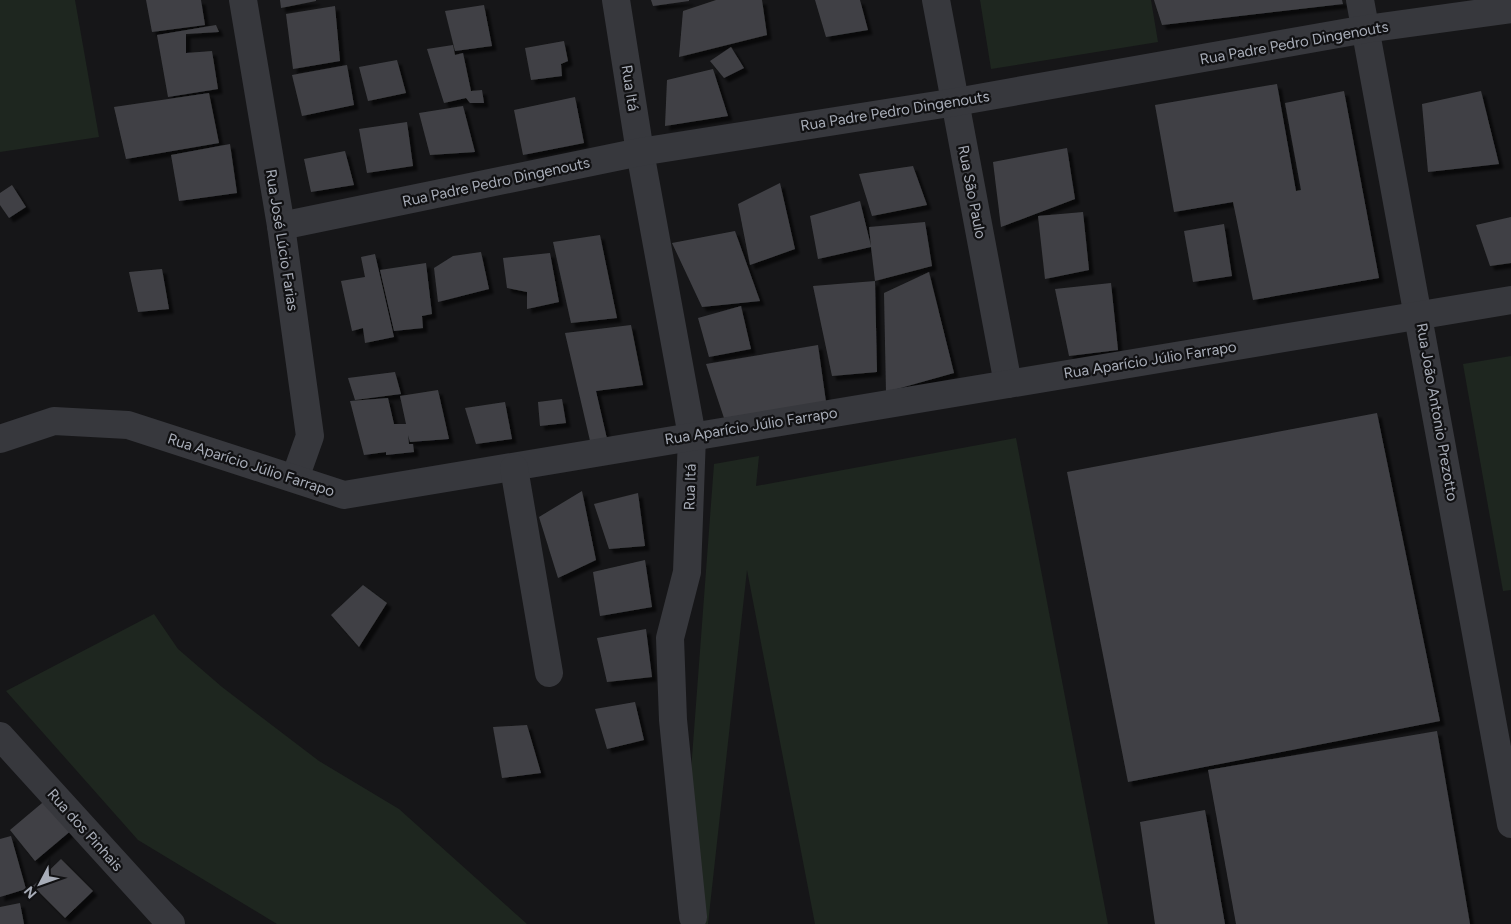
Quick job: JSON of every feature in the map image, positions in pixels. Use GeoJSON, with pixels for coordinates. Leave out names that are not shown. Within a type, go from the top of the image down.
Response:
{"type":"FeatureCollection","features":[{"type":"Feature","properties":{"kind":"street","name":"Rua José Lúcio Farias"},"geometry":{"type":"LineString","coordinates":[[243,0],[281,226],[310,436],[295,478]]}},
{"type":"Feature","properties":{"kind":"street","name":"Rua Itá"},"geometry":{"type":"LineString","coordinates":[[616,0],[640,152],[692,436],[687,572],[670,638],[676,757],[693,917]]}},
{"type":"Feature","properties":{"kind":"street","name":"Rua São Paulo"},"geometry":{"type":"LineString","coordinates":[[936,0],[1008,384]]}},
{"type":"Feature","properties":{"kind":"street","name":"Rua João Antonio Prezotto"},"geometry":{"type":"LineString","coordinates":[[1360,0],[1511,824]]}},
{"type":"Feature","properties":{"kind":"street","name":"Rua Padre Pedro Dingenouts"},"geometry":{"type":"LineString","coordinates":[[281,226],[640,152],[956,102],[1366,29],[1511,9]]}},
{"type":"Feature","properties":{"kind":"street","name":"Rua Aparício Júlio Farrapo"},"geometry":{"type":"LineString","coordinates":[[0,439],[54,421],[128,426],[344,495],[1511,300]]}},
{"type":"Feature","properties":{"kind":"street"},"geometry":{"type":"LineString","coordinates":[[514,468],[549,673]]}},
{"type":"Feature","properties":{"kind":"street","name":"Rua dos Pinhais"},"geometry":{"type":"LineString","coordinates":[[0,736],[171,924]]}},
{"type":"Feature","properties":{"kind":"shaded area"},"geometry":{"type":"Polygon","coordinates":[[[0,0],[75,0],[99,137],[0,152],[0,0]]]}},
{"type":"Feature","properties":{"kind":"shaded area"},"geometry":{"type":"Polygon","coordinates":[[[980,0],[1151,0],[1158,42],[991,69],[980,0]]]}},
{"type":"Feature","properties":{"kind":"shaded area"},"geometry":{"type":"Polygon","coordinates":[[[1511,356],[1511,590],[1503,591],[1463,364],[1511,356]]]}},
{"type":"Feature","properties":{"kind":"shaded area"},"geometry":{"type":"Polygon","coordinates":[[[1016,438],[1108,924],[815,924],[747,570],[708,924],[704,924],[691,771],[714,464],[759,456],[756,486],[1016,438]]]}},
{"type":"Feature","properties":{"kind":"shaded area"},"geometry":{"type":"Polygon","coordinates":[[[154,614],[178,649],[222,687],[319,761],[399,809],[527,924],[277,924],[138,840],[6,691],[154,614]]]}},
{"type":"Feature","properties":{"kind":"building"},"geometry":{"type":"Polygon","coordinates":[[[146,0],[201,0],[205,25],[152,32],[146,0]]]}},
{"type":"Feature","properties":{"kind":"building"},"geometry":{"type":"Polygon","coordinates":[[[280,0],[316,0],[316,1],[281,8],[280,0]]]}},
{"type":"Feature","properties":{"kind":"building"},"geometry":{"type":"Polygon","coordinates":[[[651,0],[689,0],[689,1],[653,6],[651,0]]]}},
{"type":"Feature","properties":{"kind":"building"},"geometry":{"type":"Polygon","coordinates":[[[716,0],[762,0],[767,35],[679,57],[683,11],[716,0]]]}},
{"type":"Feature","properties":{"kind":"building"},"geometry":{"type":"Polygon","coordinates":[[[815,0],[860,0],[868,30],[826,37],[815,0]]]}},
{"type":"Feature","properties":{"kind":"building"},"geometry":{"type":"Polygon","coordinates":[[[1154,0],[1342,0],[1343,4],[1162,25],[1154,0]]]}},
{"type":"Feature","properties":{"kind":"building"},"geometry":{"type":"Polygon","coordinates":[[[484,5],[492,46],[455,51],[445,11],[484,5]]]}},
{"type":"Feature","properties":{"kind":"building"},"geometry":{"type":"Polygon","coordinates":[[[335,6],[340,61],[293,69],[286,14],[335,6]]]}},
{"type":"Feature","properties":{"kind":"building"},"geometry":{"type":"Polygon","coordinates":[[[216,25],[219,32],[186,34],[186,53],[212,51],[218,89],[168,97],[157,35],[216,25]]]}},
{"type":"Feature","properties":{"kind":"building"},"geometry":{"type":"Polygon","coordinates":[[[564,41],[568,61],[561,64],[562,76],[531,80],[525,48],[564,41]]]}},
{"type":"Feature","properties":{"kind":"building"},"geometry":{"type":"Polygon","coordinates":[[[453,45],[455,55],[463,53],[471,91],[482,90],[484,103],[470,103],[466,98],[444,103],[427,49],[453,45]]]}},
{"type":"Feature","properties":{"kind":"building"},"geometry":{"type":"Polygon","coordinates":[[[731,47],[744,68],[724,78],[710,61],[731,47]]]}},
{"type":"Feature","properties":{"kind":"building"},"geometry":{"type":"Polygon","coordinates":[[[397,60],[406,93],[368,101],[359,67],[397,60]]]}},
{"type":"Feature","properties":{"kind":"building"},"geometry":{"type":"Polygon","coordinates":[[[347,65],[354,105],[302,116],[292,75],[347,65]]]}},
{"type":"Feature","properties":{"kind":"building"},"geometry":{"type":"Polygon","coordinates":[[[713,69],[728,116],[665,126],[667,80],[713,69]]]}},
{"type":"Feature","properties":{"kind":"building"},"geometry":{"type":"Polygon","coordinates":[[[1277,84],[1296,191],[1301,190],[1285,103],[1344,91],[1379,278],[1253,300],[1233,202],[1174,212],[1155,105],[1277,84]]]}},
{"type":"Feature","properties":{"kind":"building"},"geometry":{"type":"Polygon","coordinates":[[[1481,91],[1499,164],[1428,172],[1422,104],[1481,91]]]}},
{"type":"Feature","properties":{"kind":"building"},"geometry":{"type":"Polygon","coordinates":[[[209,93],[219,143],[126,159],[114,107],[209,93]]]}},
{"type":"Feature","properties":{"kind":"building"},"geometry":{"type":"Polygon","coordinates":[[[575,97],[584,143],[523,155],[514,110],[575,97]]]}},
{"type":"Feature","properties":{"kind":"building"},"geometry":{"type":"Polygon","coordinates":[[[463,106],[475,152],[430,155],[419,113],[463,106]]]}},
{"type":"Feature","properties":{"kind":"building"},"geometry":{"type":"Polygon","coordinates":[[[407,122],[413,166],[367,173],[359,129],[407,122]]]}},
{"type":"Feature","properties":{"kind":"building"},"geometry":{"type":"Polygon","coordinates":[[[230,144],[237,193],[179,201],[171,155],[230,144]]]}},
{"type":"Feature","properties":{"kind":"building"},"geometry":{"type":"Polygon","coordinates":[[[1067,148],[1075,199],[1001,227],[993,162],[1067,148]]]}},
{"type":"Feature","properties":{"kind":"building"},"geometry":{"type":"Polygon","coordinates":[[[345,151],[354,185],[311,192],[304,159],[345,151]]]}},
{"type":"Feature","properties":{"kind":"building"},"geometry":{"type":"Polygon","coordinates":[[[913,166],[927,205],[872,216],[859,174],[913,166]]]}},
{"type":"Feature","properties":{"kind":"building"},"geometry":{"type":"Polygon","coordinates":[[[780,183],[795,249],[750,265],[738,204],[780,183]]]}},
{"type":"Feature","properties":{"kind":"building"},"geometry":{"type":"Polygon","coordinates":[[[12,185],[26,207],[9,218],[0,205],[0,193],[12,185]]]}},
{"type":"Feature","properties":{"kind":"building"},"geometry":{"type":"Polygon","coordinates":[[[860,201],[871,246],[869,227],[925,222],[932,266],[875,281],[871,247],[818,259],[810,216],[860,201]]]}},
{"type":"Feature","properties":{"kind":"building"},"geometry":{"type":"Polygon","coordinates":[[[1083,212],[1089,270],[1045,279],[1038,216],[1083,212]]]}},
{"type":"Feature","properties":{"kind":"building"},"geometry":{"type":"Polygon","coordinates":[[[1511,217],[1511,263],[1490,266],[1476,225],[1511,217]]]}},
{"type":"Feature","properties":{"kind":"building"},"geometry":{"type":"Polygon","coordinates":[[[1224,224],[1232,276],[1193,282],[1184,231],[1224,224]]]}},
{"type":"Feature","properties":{"kind":"building"},"geometry":{"type":"Polygon","coordinates":[[[735,231],[760,301],[702,307],[672,243],[735,231]]]}},
{"type":"Feature","properties":{"kind":"building"},"geometry":{"type":"Polygon","coordinates":[[[600,235],[617,318],[571,323],[553,242],[600,235]]]}},
{"type":"Feature","properties":{"kind":"building"},"geometry":{"type":"Polygon","coordinates":[[[481,252],[489,289],[438,302],[434,268],[453,256],[481,252]]]}},
{"type":"Feature","properties":{"kind":"building"},"geometry":{"type":"Polygon","coordinates":[[[550,253],[559,302],[527,309],[527,292],[507,288],[503,258],[550,253]]]}},
{"type":"Feature","properties":{"kind":"building"},"geometry":{"type":"Polygon","coordinates":[[[375,254],[394,337],[365,343],[363,328],[352,331],[341,281],[365,277],[361,257],[375,254]]]}},
{"type":"Feature","properties":{"kind":"building"},"geometry":{"type":"Polygon","coordinates":[[[426,263],[432,314],[422,316],[423,328],[394,331],[380,270],[426,263]]]}},
{"type":"Feature","properties":{"kind":"building"},"geometry":{"type":"Polygon","coordinates":[[[162,269],[169,309],[138,312],[129,272],[162,269]]]}},
{"type":"Feature","properties":{"kind":"building"},"geometry":{"type":"Polygon","coordinates":[[[929,272],[954,373],[886,392],[884,293],[929,272]]]}},
{"type":"Feature","properties":{"kind":"building"},"geometry":{"type":"Polygon","coordinates":[[[875,281],[877,372],[832,376],[813,286],[875,281]]]}},
{"type":"Feature","properties":{"kind":"building"},"geometry":{"type":"Polygon","coordinates":[[[1111,283],[1118,350],[1069,356],[1055,289],[1111,283]]]}},
{"type":"Feature","properties":{"kind":"building"},"geometry":{"type":"Polygon","coordinates":[[[741,306],[751,349],[709,357],[698,318],[741,306]]]}},
{"type":"Feature","properties":{"kind":"building"},"geometry":{"type":"Polygon","coordinates":[[[631,325],[643,385],[596,391],[608,443],[591,445],[565,333],[631,325]]]}},
{"type":"Feature","properties":{"kind":"building"},"geometry":{"type":"Polygon","coordinates":[[[818,345],[826,402],[724,418],[706,364],[818,345]]]}},
{"type":"Feature","properties":{"kind":"building"},"geometry":{"type":"Polygon","coordinates":[[[395,372],[401,394],[355,400],[348,378],[395,372]]]}},
{"type":"Feature","properties":{"kind":"building"},"geometry":{"type":"Polygon","coordinates":[[[438,390],[449,439],[410,442],[408,435],[409,444],[413,444],[414,452],[386,455],[386,452],[364,455],[350,401],[388,398],[394,424],[406,424],[400,396],[438,390]]]}},
{"type":"Feature","properties":{"kind":"building"},"geometry":{"type":"Polygon","coordinates":[[[562,399],[566,423],[540,426],[538,402],[562,399]]]}},
{"type":"Feature","properties":{"kind":"building"},"geometry":{"type":"Polygon","coordinates":[[[505,402],[512,439],[476,444],[465,408],[505,402]]]}},
{"type":"Feature","properties":{"kind":"building"},"geometry":{"type":"Polygon","coordinates":[[[1377,413],[1440,721],[1128,782],[1067,472],[1377,413]]]}},
{"type":"Feature","properties":{"kind":"building"},"geometry":{"type":"Polygon","coordinates":[[[582,491],[596,560],[558,578],[539,517],[582,491]]]}},
{"type":"Feature","properties":{"kind":"building"},"geometry":{"type":"Polygon","coordinates":[[[638,493],[645,546],[609,549],[594,504],[638,493]]]}},
{"type":"Feature","properties":{"kind":"building"},"geometry":{"type":"Polygon","coordinates":[[[645,560],[652,607],[600,616],[593,572],[645,560]]]}},
{"type":"Feature","properties":{"kind":"building"},"geometry":{"type":"Polygon","coordinates":[[[363,585],[387,603],[359,647],[331,615],[363,585]]]}},
{"type":"Feature","properties":{"kind":"building"},"geometry":{"type":"Polygon","coordinates":[[[646,629],[652,677],[607,682],[597,638],[646,629]]]}},
{"type":"Feature","properties":{"kind":"building"},"geometry":{"type":"Polygon","coordinates":[[[635,702],[644,740],[607,749],[595,709],[635,702]]]}},
{"type":"Feature","properties":{"kind":"building"},"geometry":{"type":"Polygon","coordinates":[[[527,725],[541,773],[502,778],[493,727],[527,725]]]}},
{"type":"Feature","properties":{"kind":"building"},"geometry":{"type":"Polygon","coordinates":[[[1437,731],[1470,924],[1236,924],[1208,770],[1437,731]]]}},
{"type":"Feature","properties":{"kind":"building"},"geometry":{"type":"Polygon","coordinates":[[[48,798],[73,829],[35,861],[10,830],[48,798]]]}},
{"type":"Feature","properties":{"kind":"building"},"geometry":{"type":"Polygon","coordinates":[[[1205,810],[1225,924],[1155,924],[1140,822],[1205,810]]]}},
{"type":"Feature","properties":{"kind":"building"},"geometry":{"type":"Polygon","coordinates":[[[11,836],[26,889],[0,897],[0,839],[11,836]]]}},
{"type":"Feature","properties":{"kind":"building"},"geometry":{"type":"Polygon","coordinates":[[[61,859],[93,891],[65,918],[33,886],[61,859]]]}},
{"type":"Feature","properties":{"kind":"building"},"geometry":{"type":"Polygon","coordinates":[[[20,903],[24,924],[0,924],[0,907],[20,903]]]}}]}
